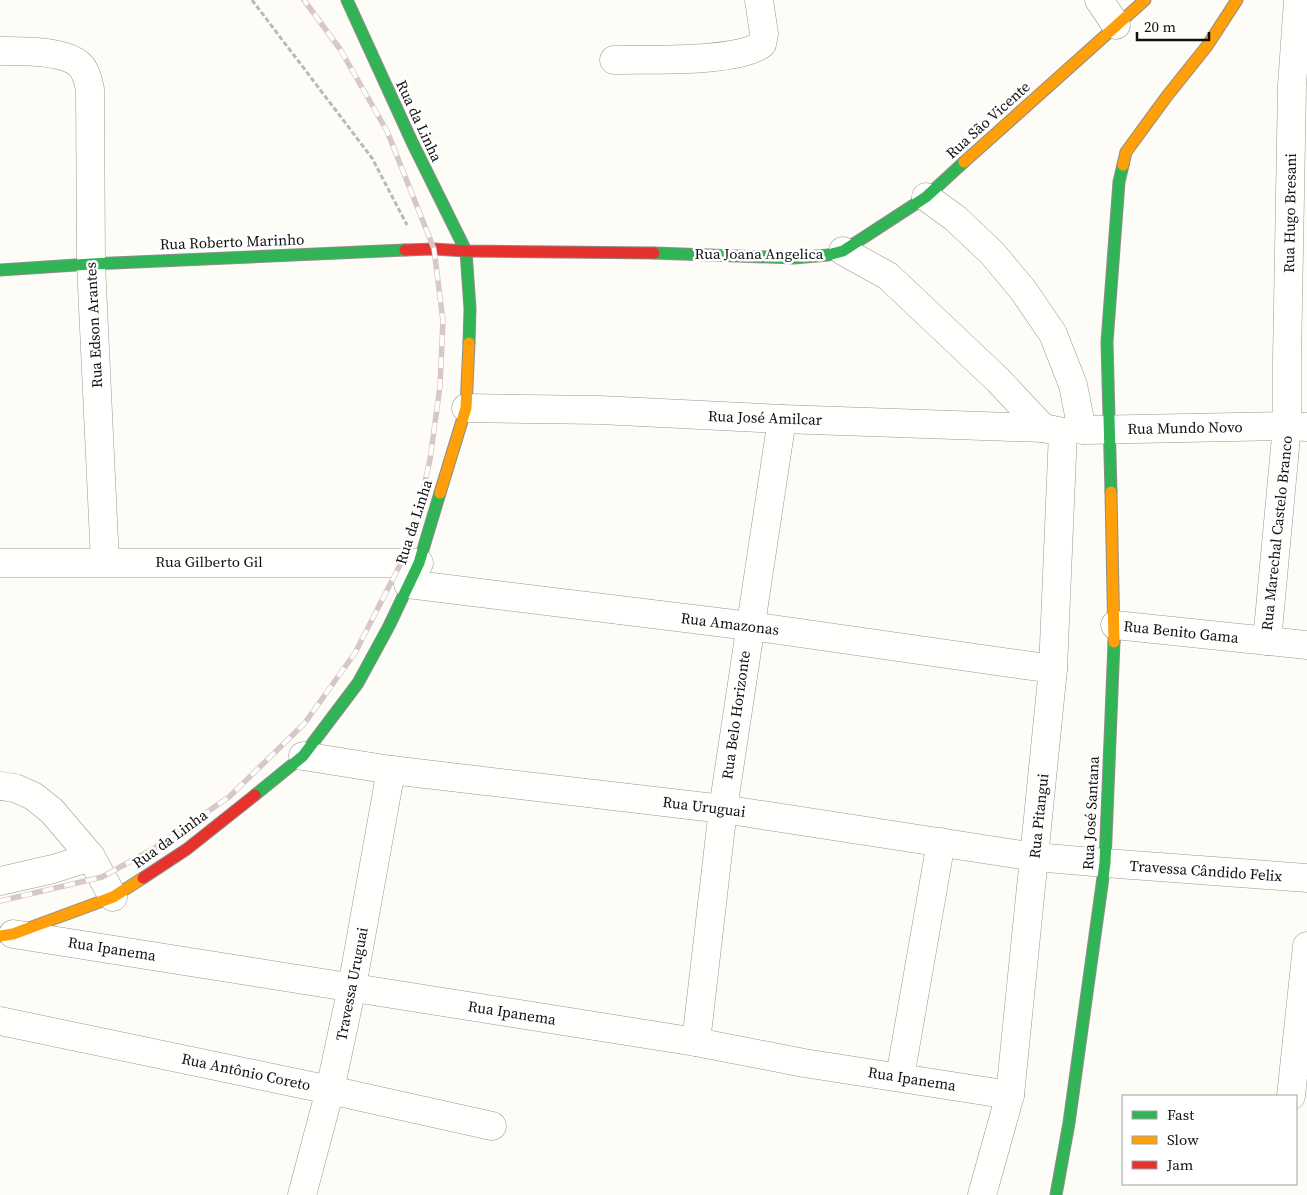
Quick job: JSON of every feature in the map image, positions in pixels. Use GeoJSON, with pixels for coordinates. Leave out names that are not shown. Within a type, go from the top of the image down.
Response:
{"type":"FeatureCollection","features":[{"type":"Feature","properties":{"kind":"street","name":"Rua da Linha"},"geometry":{"type":"LineString","coordinates":[[7,935],[113,897],[187,848],[303,756],[358,683],[389,626],[413,573],[466,408],[470,309],[466,252],[412,144],[347,0]]}},
{"type":"Feature","properties":{"kind":"street"},"geometry":{"type":"LineString","coordinates":[[614,60],[701,58],[742,53],[756,48],[762,44],[764,34],[759,0]]}},
{"type":"Feature","properties":{"kind":"street"},"geometry":{"type":"LineString","coordinates":[[1100,0],[1116,25]]}},
{"type":"Feature","properties":{"kind":"street","name":"Rua São Vicente"},"geometry":{"type":"LineString","coordinates":[[843,251],[926,196],[1145,0]]}},
{"type":"Feature","properties":{"kind":"street","name":"Rua José Santana"},"geometry":{"type":"LineString","coordinates":[[1056,1195],[1070,1123],[1105,864],[1115,625],[1107,342],[1119,182],[1126,152],[1207,46],[1237,0]]}},
{"type":"Feature","properties":{"kind":"street","name":"Rua Hugo Bresani"},"geometry":{"type":"LineString","coordinates":[[1297,427],[1298,0]]}},
{"type":"Feature","properties":{"kind":"street","name":"Rua Edson Arantes"},"geometry":{"type":"LineString","coordinates":[[0,51],[50,54],[69,58],[81,65],[86,74],[90,89],[91,264],[105,562]]}},
{"type":"Feature","properties":{"kind":"street","name":"Rua Pitangui"},"geometry":{"type":"LineString","coordinates":[[926,196],[955,218],[992,253],[1024,290],[1053,334],[1073,385],[1062,430],[1053,669],[1010,1094],[982,1195]]}},
{"type":"Feature","properties":{"kind":"street","name":"Rua Roberto Marinho"},"geometry":{"type":"LineString","coordinates":[[0,270],[414,249],[466,252]]}},
{"type":"Feature","properties":{"kind":"street","name":"Rua Joana Angelica"},"geometry":{"type":"LineString","coordinates":[[466,252],[814,257],[843,251],[888,276],[998,380],[1062,430]]}},
{"type":"Feature","properties":{"kind":"street","name":"Rua José Amilcar"},"geometry":{"type":"LineString","coordinates":[[466,408],[600,410],[1062,430]]}},
{"type":"Feature","properties":{"kind":"street","name":"Rua Belo Horizonte"},"geometry":{"type":"LineString","coordinates":[[696,1042],[723,808],[782,419]]}},
{"type":"Feature","properties":{"kind":"street","name":"Rua Mundo Novo"},"geometry":{"type":"LineString","coordinates":[[1062,430],[1297,427]]}},
{"type":"Feature","properties":{"kind":"street","name":"Rua Marechal Castelo Branco"},"geometry":{"type":"LineString","coordinates":[[1267,641],[1297,427]]}},
{"type":"Feature","properties":{"kind":"street","name":"Rua Gilberto Gil"},"geometry":{"type":"LineString","coordinates":[[0,563],[105,562],[413,573]]}},
{"type":"Feature","properties":{"kind":"street","name":"Rua Amazonas"},"geometry":{"type":"LineString","coordinates":[[413,573],[750,626],[1053,669]]}},
{"type":"Feature","properties":{"kind":"street","name":"Rua Benito Gama"},"geometry":{"type":"LineString","coordinates":[[1115,625],[1307,645]]}},
{"type":"Feature","properties":{"kind":"street","name":"Rua Uruguai"},"geometry":{"type":"LineString","coordinates":[[303,756],[390,770],[723,808],[1035,857],[1105,864]]}},
{"type":"Feature","properties":{"kind":"street","name":"Travessa Uruguai"},"geometry":{"type":"LineString","coordinates":[[302,1195],[330,1090],[352,988],[390,770]]}},
{"type":"Feature","properties":{"kind":"street"},"geometry":{"type":"LineString","coordinates":[[0,786],[16,788],[34,796],[52,811],[91,857],[113,897]]}},
{"type":"Feature","properties":{"kind":"street"},"geometry":{"type":"LineString","coordinates":[[900,1077],[941,842]]}},
{"type":"Feature","properties":{"kind":"street"},"geometry":{"type":"LineString","coordinates":[[0,881],[53,869],[91,857]]}},
{"type":"Feature","properties":{"kind":"street","name":"Travessa Cândido Felix"},"geometry":{"type":"LineString","coordinates":[[1105,864],[1307,878]]}},
{"type":"Feature","properties":{"kind":"street","name":"Rua Ipanema"},"geometry":{"type":"LineString","coordinates":[[7,935],[696,1042],[804,1063],[1010,1094]]}},
{"type":"Feature","properties":{"kind":"street"},"geometry":{"type":"LineString","coordinates":[[1291,1095],[1307,946]]}},
{"type":"Feature","properties":{"kind":"street","name":"Rua Antônio Coreto"},"geometry":{"type":"LineString","coordinates":[[0,1021],[492,1126]]}},
{"type":"Feature","properties":{"kind":"path"},"geometry":{"type":"LineString","coordinates":[[252,0],[372,158],[412,234],[414,249]]}},
{"type":"Feature","properties":{"kind":"railway"},"geometry":{"type":"LineString","coordinates":[[0,901],[102,877],[153,849],[229,797],[304,724],[355,653],[401,563],[415,525],[430,460],[440,386],[443,321],[434,249],[387,131],[340,49],[304,0]]}},
{"type":"Feature","properties":{"kind":"traffic: fast"},"geometry":{"type":"LineString","coordinates":[[347,0],[413,144],[466,251],[470,309],[469,343]]}},
{"type":"Feature","properties":{"kind":"traffic: fast"},"geometry":{"type":"LineString","coordinates":[[654,253],[794,258],[828,255],[843,251],[926,197],[964,162]]}},
{"type":"Feature","properties":{"kind":"traffic: fast"},"geometry":{"type":"LineString","coordinates":[[1111,492],[1107,342],[1119,182],[1123,165]]}},
{"type":"Feature","properties":{"kind":"traffic: fast"},"geometry":{"type":"LineString","coordinates":[[0,270],[91,264],[405,250]]}},
{"type":"Feature","properties":{"kind":"traffic: fast"},"geometry":{"type":"LineString","coordinates":[[255,795],[303,756],[358,683],[389,626],[419,563],[440,493]]}},
{"type":"Feature","properties":{"kind":"traffic: fast"},"geometry":{"type":"LineString","coordinates":[[1056,1195],[1069,1123],[1105,863],[1114,642]]}},
{"type":"Feature","properties":{"kind":"traffic: slow"},"geometry":{"type":"LineString","coordinates":[[964,162],[1145,0]]}},
{"type":"Feature","properties":{"kind":"traffic: slow"},"geometry":{"type":"LineString","coordinates":[[1123,165],[1126,152],[1207,46],[1237,0]]}},
{"type":"Feature","properties":{"kind":"traffic: slow"},"geometry":{"type":"LineString","coordinates":[[440,493],[466,408],[469,343]]}},
{"type":"Feature","properties":{"kind":"traffic: slow"},"geometry":{"type":"LineString","coordinates":[[1111,492],[1114,642]]}},
{"type":"Feature","properties":{"kind":"traffic: slow"},"geometry":{"type":"LineString","coordinates":[[0,936],[13,934],[113,897],[143,878]]}},
{"type":"Feature","properties":{"kind":"traffic: jam"},"geometry":{"type":"LineString","coordinates":[[405,250],[654,253]]}},
{"type":"Feature","properties":{"kind":"traffic: jam"},"geometry":{"type":"LineString","coordinates":[[143,878],[187,849],[255,795]]}}]}
